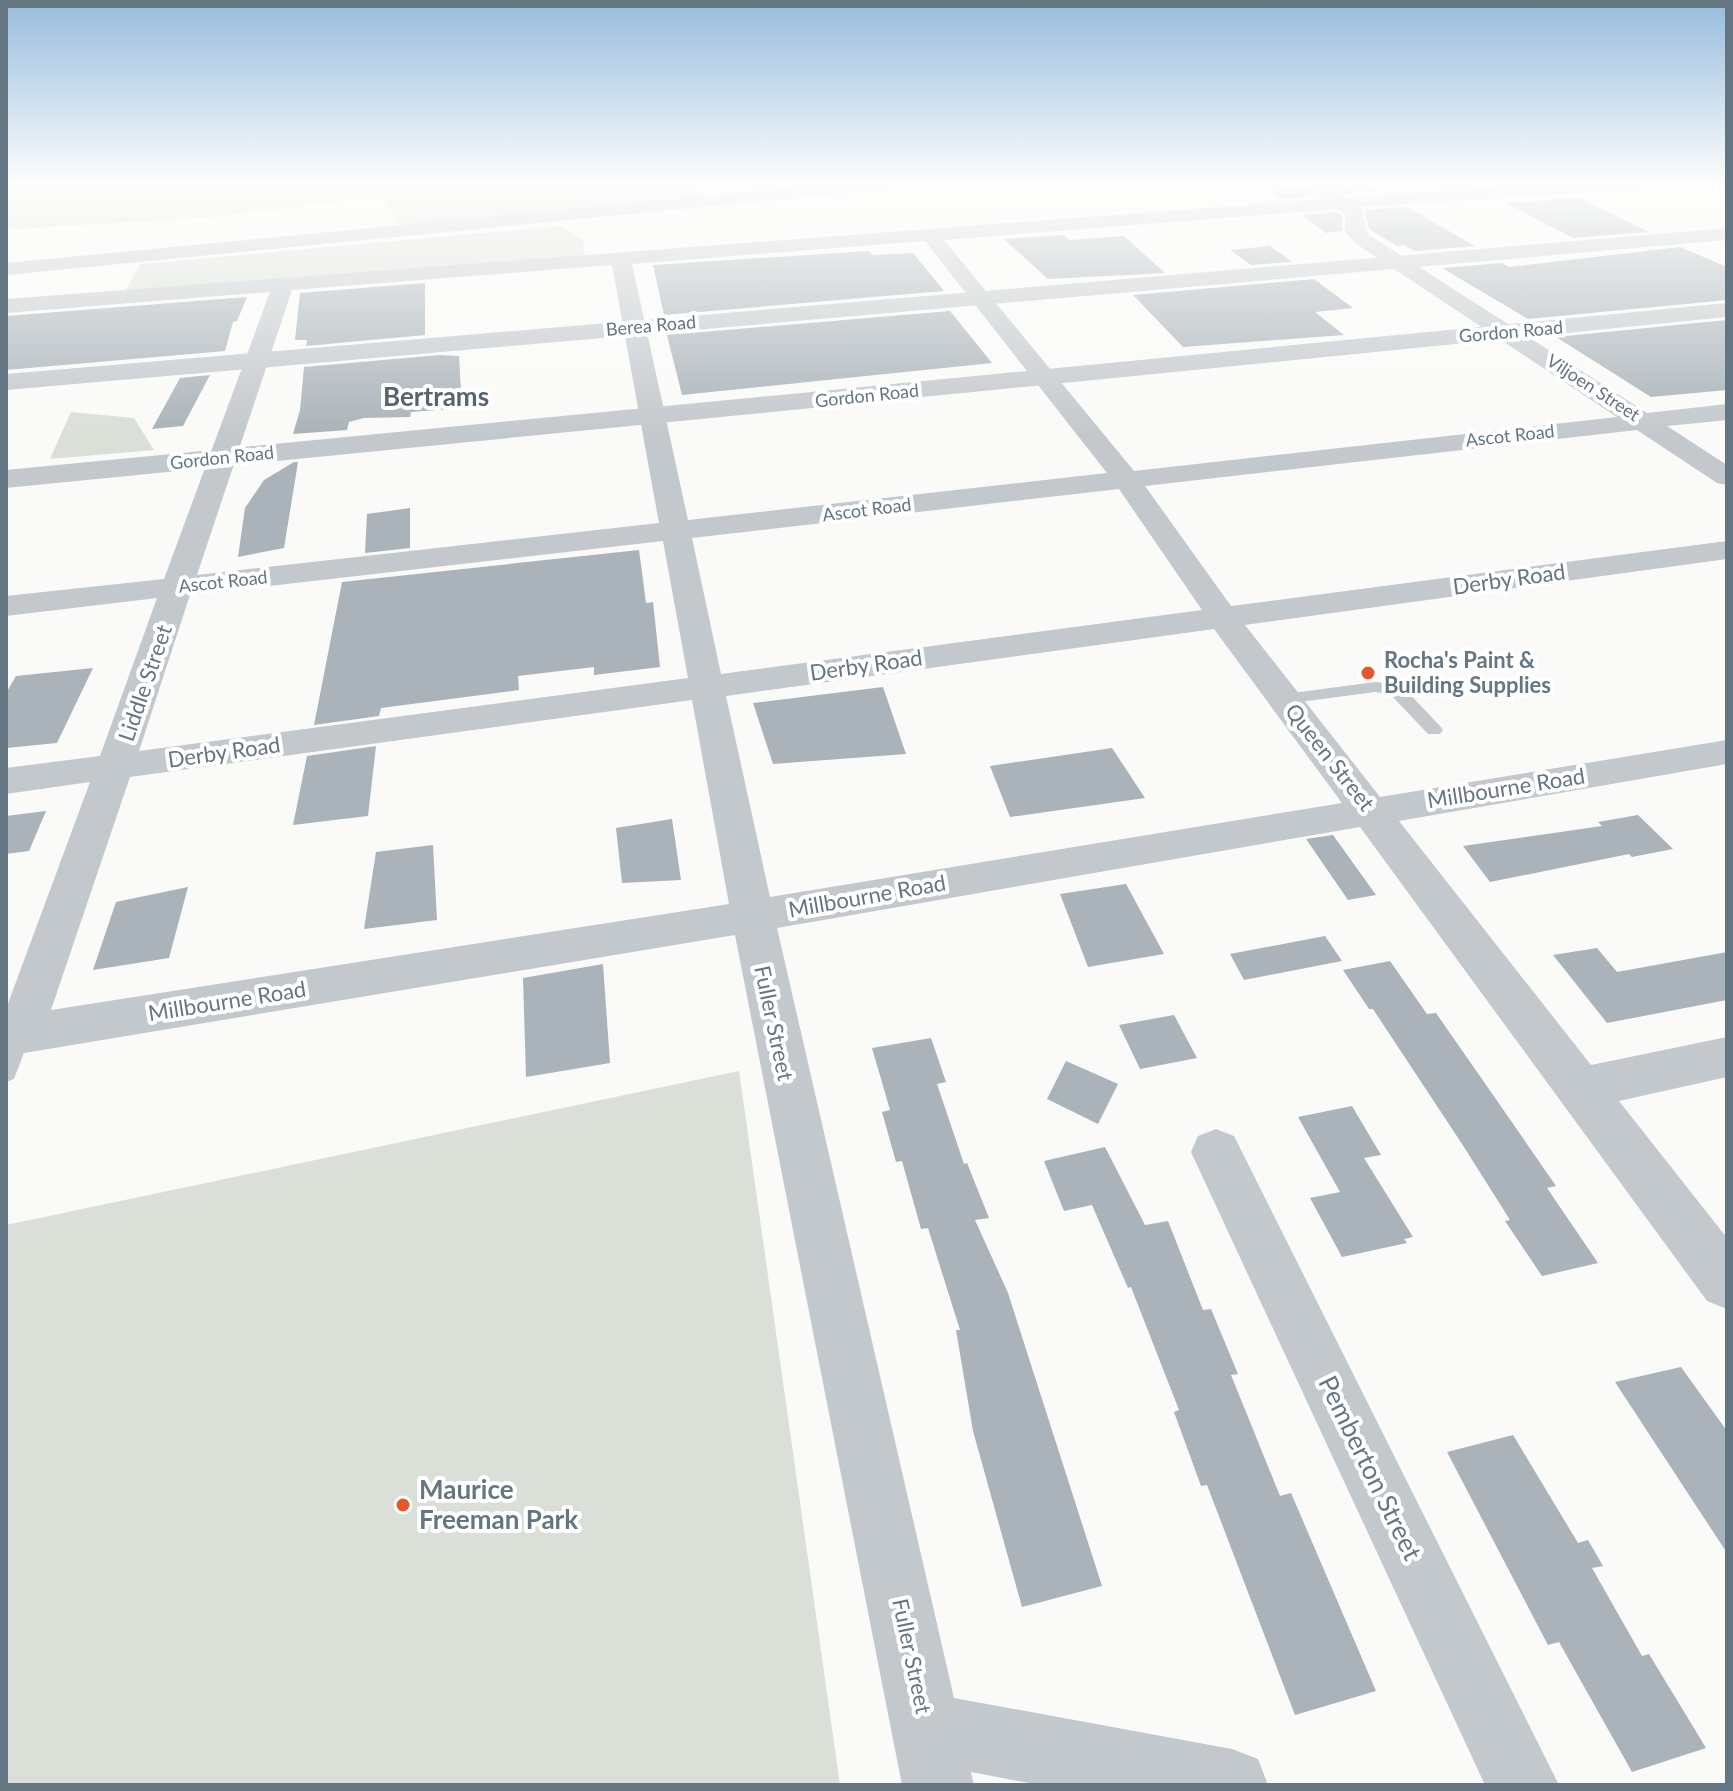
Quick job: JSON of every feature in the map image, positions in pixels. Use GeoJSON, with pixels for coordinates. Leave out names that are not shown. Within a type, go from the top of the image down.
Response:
{"type":"FeatureCollection","features":[{"type":"Feature","properties":{"kind":"street"},"geometry":{"type":"LineString","coordinates":[[6,306],[509,268]]}},
{"type":"Feature","properties":{"kind":"street","name":"Fuller Street"},"geometry":{"type":"LineString","coordinates":[[623,268],[753,916],[933,1757]]}},
{"type":"Feature","properties":{"kind":"street","name":"Queen Street"},"geometry":{"type":"LineString","coordinates":[[956,268],[1127,480],[1223,618],[1727,1282]]}},
{"type":"Feature","properties":{"kind":"street","name":"Berea Road"},"geometry":{"type":"LineString","coordinates":[[6,382],[1332,268]]}},
{"type":"Feature","properties":{"kind":"street","name":"Viljoen Street"},"geometry":{"type":"LineString","coordinates":[[1408,268],[1727,477]]}},
{"type":"Feature","properties":{"kind":"street","name":"Liddle Street"},"geometry":{"type":"LineString","coordinates":[[11,1048],[117,766],[220,459],[283,285]]}},
{"type":"Feature","properties":{"kind":"street","name":"Gordon Road"},"geometry":{"type":"LineString","coordinates":[[6,479],[1727,310]]}},
{"type":"Feature","properties":{"kind":"street","name":"Ascot Road"},"geometry":{"type":"LineString","coordinates":[[6,606],[1727,412]]}},
{"type":"Feature","properties":{"kind":"street","name":"Derby Road"},"geometry":{"type":"LineString","coordinates":[[6,781],[1727,550]]}},
{"type":"Feature","properties":{"kind":"street","name":"Millbourne Road"},"geometry":{"type":"LineString","coordinates":[[11,1048],[753,916],[1727,752]]}},
{"type":"Feature","properties":{"kind":"street"},"geometry":{"type":"LineString","coordinates":[[1579,1089],[1727,1057]]}},
{"type":"Feature","properties":{"kind":"street","name":"Pemberton Street"},"geometry":{"type":"LineString","coordinates":[[1216,1152],[1523,1785]]}},
{"type":"Feature","properties":{"kind":"street"},"geometry":{"type":"LineString","coordinates":[[933,1757],[1232,1785]]}},
{"type":"Feature","properties":{"kind":"lane"},"geometry":{"type":"LineString","coordinates":[[1285,699],[1375,687],[1395,689],[1434,730]]}},
{"type":"Feature","properties":{"kind":"shaded area"},"geometry":{"type":"Polygon","coordinates":[[[139,268],[437,268],[124,292],[139,268]]]}},
{"type":"Feature","properties":{"kind":"shaded area"},"geometry":{"type":"Polygon","coordinates":[[[71,412],[134,418],[154,450],[50,459],[71,412]]]}},
{"type":"Feature","properties":{"kind":"shaded area","name":"Maurice Freeman Park"},"geometry":{"type":"Polygon","coordinates":[[[739,1071],[840,1785],[6,1785],[6,1225],[739,1071]]]}},
{"type":"Feature","properties":{"kind":"building"},"geometry":{"type":"Polygon","coordinates":[[[654,268],[925,268],[944,291],[664,315],[654,268]]]}},
{"type":"Feature","properties":{"kind":"building"},"geometry":{"type":"Polygon","coordinates":[[[1035,268],[1159,268],[1165,273],[1048,279],[1035,268]]]}},
{"type":"Feature","properties":{"kind":"building"},"geometry":{"type":"Polygon","coordinates":[[[1442,268],[1727,268],[1727,300],[1528,319],[1442,268]]]}},
{"type":"Feature","properties":{"kind":"building"},"geometry":{"type":"Polygon","coordinates":[[[1314,279],[1353,308],[1315,312],[1344,335],[1183,347],[1133,295],[1314,279]]]}},
{"type":"Feature","properties":{"kind":"building"},"geometry":{"type":"Polygon","coordinates":[[[425,283],[425,335],[306,346],[307,340],[295,340],[300,293],[425,283]]]}},
{"type":"Feature","properties":{"kind":"building"},"geometry":{"type":"Polygon","coordinates":[[[247,297],[237,321],[233,322],[225,351],[6,370],[6,316],[247,297]]]}},
{"type":"Feature","properties":{"kind":"building"},"geometry":{"type":"Polygon","coordinates":[[[950,311],[992,363],[682,395],[667,335],[950,311]]]}},
{"type":"Feature","properties":{"kind":"building"},"geometry":{"type":"Polygon","coordinates":[[[1727,320],[1727,390],[1651,397],[1556,337],[1727,320]]]}},
{"type":"Feature","properties":{"kind":"building"},"geometry":{"type":"Polygon","coordinates":[[[459,356],[462,408],[411,412],[410,417],[364,418],[349,422],[347,430],[293,434],[300,410],[304,367],[459,356]]]}},
{"type":"Feature","properties":{"kind":"building"},"geometry":{"type":"Polygon","coordinates":[[[210,375],[183,426],[152,429],[180,378],[210,375]]]}},
{"type":"Feature","properties":{"kind":"building"},"geometry":{"type":"Polygon","coordinates":[[[298,462],[284,548],[238,557],[245,508],[264,480],[298,462]]]}},
{"type":"Feature","properties":{"kind":"building"},"geometry":{"type":"Polygon","coordinates":[[[410,508],[410,548],[365,553],[367,514],[410,508]]]}},
{"type":"Feature","properties":{"kind":"building"},"geometry":{"type":"Polygon","coordinates":[[[639,550],[646,603],[653,602],[660,667],[594,675],[594,667],[518,676],[519,690],[381,708],[379,716],[314,725],[342,582],[639,550]]]}},
{"type":"Feature","properties":{"kind":"building"},"geometry":{"type":"Polygon","coordinates":[[[93,668],[57,743],[6,748],[6,693],[16,676],[93,668]]]}},
{"type":"Feature","properties":{"kind":"building"},"geometry":{"type":"Polygon","coordinates":[[[883,687],[906,754],[773,764],[753,703],[883,687]]]}},
{"type":"Feature","properties":{"kind":"building"},"geometry":{"type":"Polygon","coordinates":[[[376,746],[368,816],[293,825],[307,756],[376,746]]]}},
{"type":"Feature","properties":{"kind":"building"},"geometry":{"type":"Polygon","coordinates":[[[1112,748],[1145,798],[1010,817],[990,766],[1112,748]]]}},
{"type":"Feature","properties":{"kind":"building"},"geometry":{"type":"Polygon","coordinates":[[[46,811],[29,851],[6,854],[6,816],[46,811]]]}},
{"type":"Feature","properties":{"kind":"building"},"geometry":{"type":"Polygon","coordinates":[[[1638,815],[1673,849],[1632,857],[1629,854],[1490,882],[1463,846],[1602,826],[1598,822],[1638,815]]]}},
{"type":"Feature","properties":{"kind":"building"},"geometry":{"type":"Polygon","coordinates":[[[672,819],[681,880],[622,883],[616,828],[672,819]]]}},
{"type":"Feature","properties":{"kind":"building"},"geometry":{"type":"Polygon","coordinates":[[[1333,835],[1376,895],[1348,900],[1306,839],[1333,835]]]}},
{"type":"Feature","properties":{"kind":"building"},"geometry":{"type":"Polygon","coordinates":[[[433,845],[437,920],[364,929],[376,852],[433,845]]]}},
{"type":"Feature","properties":{"kind":"building"},"geometry":{"type":"Polygon","coordinates":[[[1126,884],[1164,954],[1088,967],[1060,894],[1126,884]]]}},
{"type":"Feature","properties":{"kind":"building"},"geometry":{"type":"Polygon","coordinates":[[[188,887],[169,958],[93,970],[116,902],[188,887]]]}},
{"type":"Feature","properties":{"kind":"building"},"geometry":{"type":"Polygon","coordinates":[[[1325,936],[1342,961],[1244,980],[1230,954],[1325,936]]]}},
{"type":"Feature","properties":{"kind":"building"},"geometry":{"type":"Polygon","coordinates":[[[1597,948],[1617,972],[1727,952],[1727,1000],[1607,1023],[1553,955],[1597,948]]]}},
{"type":"Feature","properties":{"kind":"building"},"geometry":{"type":"Polygon","coordinates":[[[1390,961],[1427,1014],[1436,1013],[1556,1186],[1547,1188],[1598,1263],[1542,1276],[1505,1221],[1510,1220],[1464,1147],[1373,1009],[1369,1009],[1343,970],[1390,961]]]}},
{"type":"Feature","properties":{"kind":"building"},"geometry":{"type":"Polygon","coordinates":[[[603,964],[610,1063],[526,1077],[523,978],[603,964]]]}},
{"type":"Feature","properties":{"kind":"building"},"geometry":{"type":"Polygon","coordinates":[[[1174,1015],[1197,1058],[1140,1069],[1119,1025],[1174,1015]]]}},
{"type":"Feature","properties":{"kind":"building"},"geometry":{"type":"Polygon","coordinates":[[[931,1038],[946,1082],[937,1084],[964,1164],[967,1163],[989,1218],[975,1220],[1008,1293],[1102,1586],[1022,1607],[973,1431],[956,1330],[960,1330],[928,1228],[921,1229],[902,1161],[896,1162],[882,1112],[890,1110],[872,1048],[931,1038]]]}},
{"type":"Feature","properties":{"kind":"building"},"geometry":{"type":"Polygon","coordinates":[[[1066,1061],[1118,1084],[1098,1124],[1047,1099],[1066,1061]]]}},
{"type":"Feature","properties":{"kind":"building"},"geometry":{"type":"Polygon","coordinates":[[[1352,1106],[1381,1155],[1364,1158],[1413,1237],[1404,1239],[1407,1243],[1342,1257],[1310,1198],[1340,1192],[1298,1117],[1352,1106]]]}},
{"type":"Feature","properties":{"kind":"building"},"geometry":{"type":"Polygon","coordinates":[[[1105,1147],[1145,1225],[1168,1221],[1203,1310],[1211,1309],[1238,1374],[1231,1375],[1280,1496],[1291,1493],[1376,1691],[1295,1715],[1207,1485],[1201,1486],[1174,1412],[1179,1410],[1131,1287],[1128,1288],[1092,1205],[1064,1211],[1044,1161],[1105,1147]]]}},
{"type":"Feature","properties":{"kind":"building"},"geometry":{"type":"Polygon","coordinates":[[[1681,1367],[1727,1431],[1727,1553],[1615,1382],[1681,1367]]]}},
{"type":"Feature","properties":{"kind":"building"},"geometry":{"type":"Polygon","coordinates":[[[1513,1435],[1578,1543],[1588,1540],[1603,1566],[1592,1568],[1642,1656],[1649,1654],[1706,1748],[1632,1772],[1559,1642],[1548,1645],[1447,1452],[1513,1435]]]}},
{"type":"Feature","properties":{"kind":"place","name":"Rocha's Paint & Building Supplies"},"geometry":{"type":"Point","coordinates":[1368,673]}},
{"type":"Feature","properties":{"kind":"place","name":"Maurice Freeman Park"},"geometry":{"type":"Point","coordinates":[403,1505]}},
{"type":"Feature","properties":{"kind":"district","name":"Bertrams"},"geometry":{"type":"Point","coordinates":[436,397]}}]}
